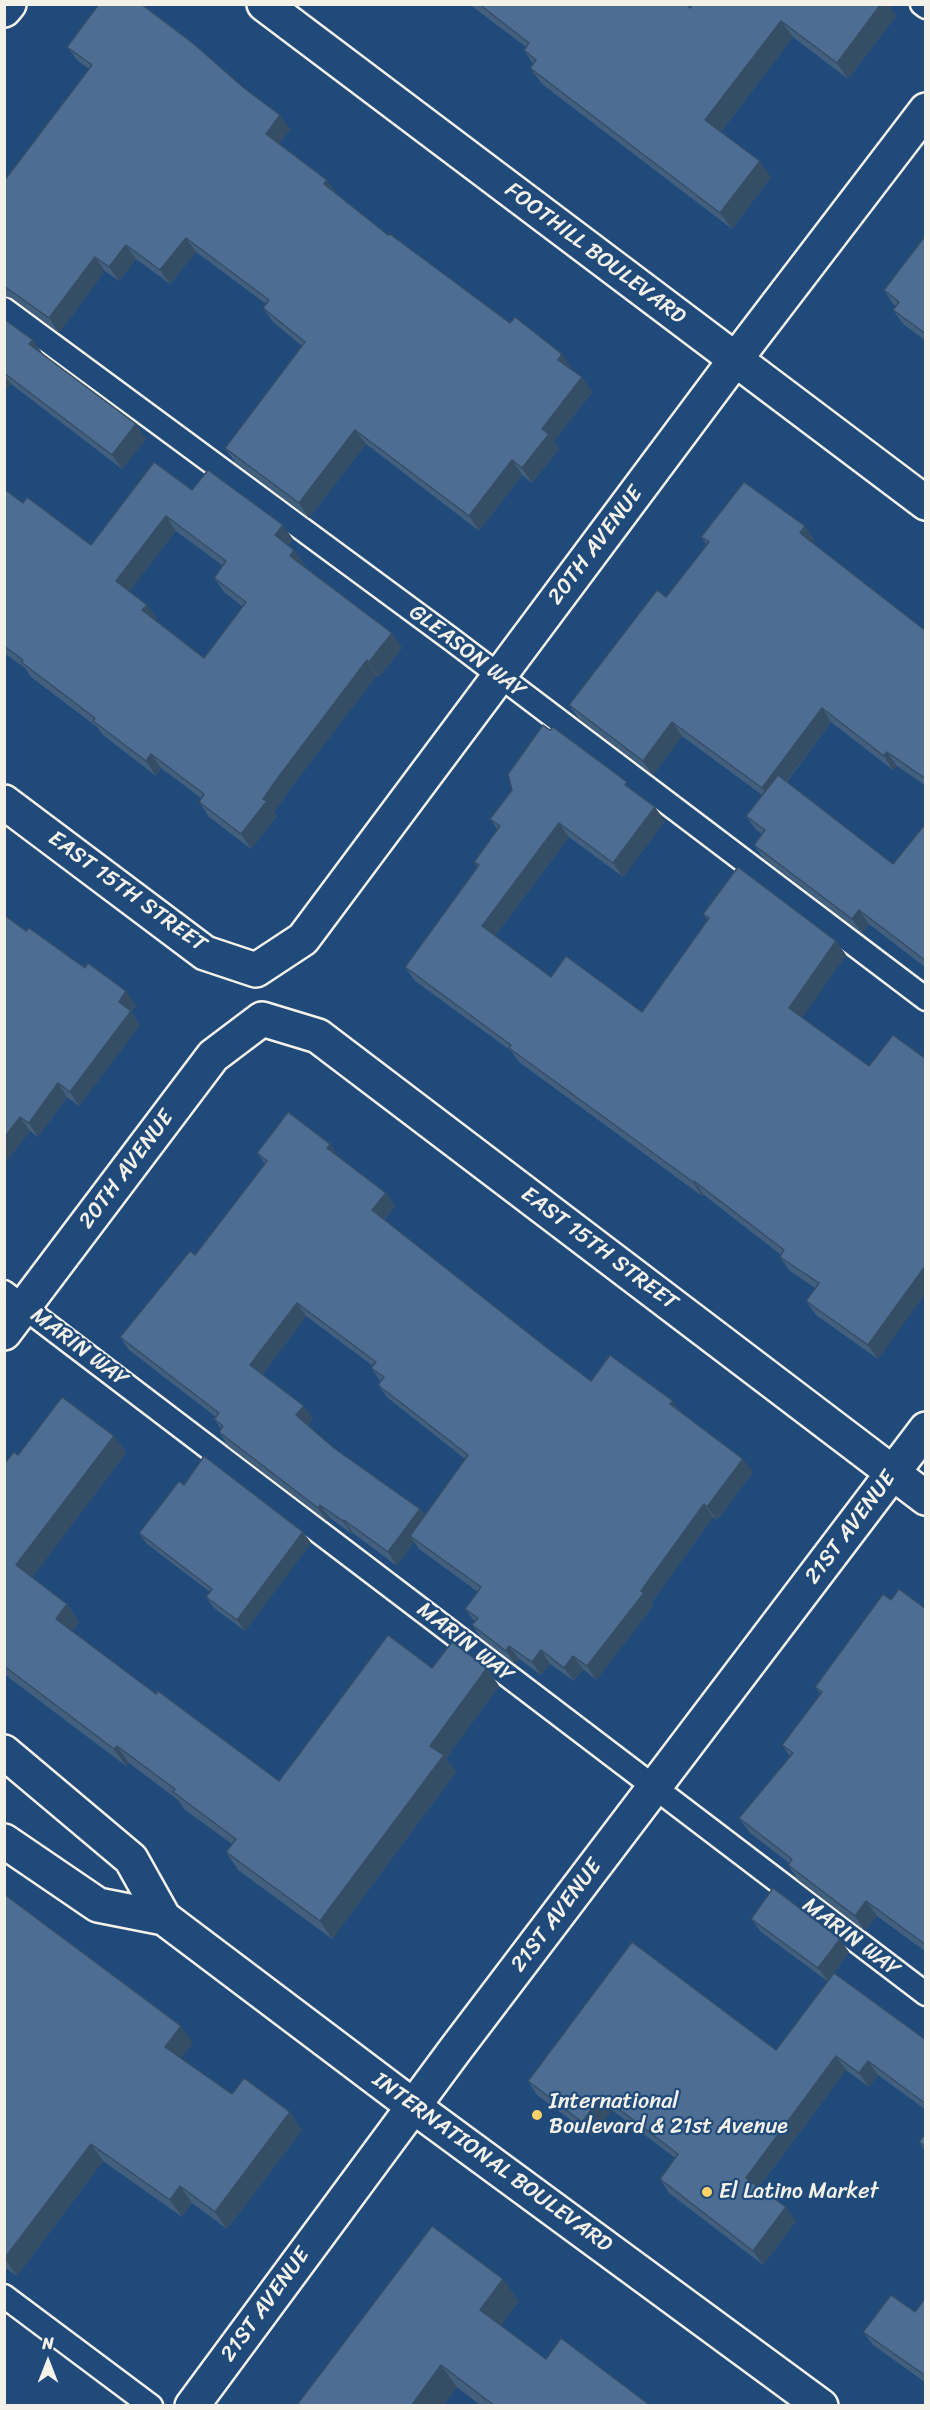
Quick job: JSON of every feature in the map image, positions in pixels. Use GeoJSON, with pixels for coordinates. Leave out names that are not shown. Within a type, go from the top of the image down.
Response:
{"type":"FeatureCollection","features":[{"type":"Feature","properties":{"kind":"street"},"geometry":{"type":"LineString","coordinates":[[4,10],[9,4]]}},
{"type":"Feature","properties":{"kind":"street","name":"FOOTHILL BOULEVARD"},"geometry":{"type":"LineString","coordinates":[[264,4],[926,503]]}},
{"type":"Feature","properties":{"kind":"street","name":"20TH AVENUE"},"geometry":{"type":"LineString","coordinates":[[256,970],[303,939],[735,360],[926,110]]}},
{"type":"Feature","properties":{"kind":"street","name":"EAST 15TH STREET"},"geometry":{"type":"LineString","coordinates":[[4,802],[205,953],[256,970]]}},
{"type":"Feature","properties":{"kind":"street","name":"20TH AVENUE"},"geometry":{"type":"LineString","coordinates":[[4,1333],[14,1299],[213,1056],[262,1019]]}},
{"type":"Feature","properties":{"kind":"street","name":"EAST 15TH STREET"},"geometry":{"type":"LineString","coordinates":[[262,1019],[318,1036],[926,1498]]}},
{"type":"Feature","properties":{"kind":"street","name":"21ST AVENUE"},"geometry":{"type":"LineString","coordinates":[[192,2406],[413,2106],[926,1429]]}},
{"type":"Feature","properties":{"kind":"street","name":"INTERNATIONAL BOULEVARD"},"geometry":{"type":"LineString","coordinates":[[4,1752],[26,1768],[131,1859],[164,1918],[413,2106],[821,2406]]}},
{"type":"Feature","properties":{"kind":"street","name":"INTERNATIONAL BOULEVARD"},"geometry":{"type":"LineString","coordinates":[[4,1841],[98,1905],[164,1918]]}},
{"type":"Feature","properties":{"kind":"lane"},"geometry":{"type":"LineString","coordinates":[[922,4],[926,7]]}},
{"type":"Feature","properties":{"kind":"lane","name":"GLEASON WAY"},"geometry":{"type":"LineString","coordinates":[[4,309],[499,676],[926,999]]}},
{"type":"Feature","properties":{"kind":"lane","name":"MARIN WAY"},"geometry":{"type":"LineString","coordinates":[[14,1299],[926,1994]]}},
{"type":"Feature","properties":{"kind":"lane"},"geometry":{"type":"LineString","coordinates":[[4,2296],[151,2406]]}},
{"type":"Feature","properties":{"kind":"building"},"geometry":{"type":"Polygon","coordinates":[[[99,4],[141,4],[194,44],[244,88],[280,115],[266,134],[327,180],[324,184],[388,235],[390,234],[510,323],[515,317],[562,354],[558,360],[582,377],[542,429],[549,434],[522,468],[512,460],[469,516],[355,430],[299,503],[225,448],[305,342],[263,308],[269,300],[186,238],[160,270],[126,245],[109,267],[95,257],[49,318],[4,286],[4,181],[92,65],[67,47],[99,4]]]}},
{"type":"Feature","properties":{"kind":"building"},"geometry":{"type":"Polygon","coordinates":[[[479,4],[686,4],[690,8],[693,4],[881,4],[837,63],[781,21],[705,120],[760,161],[720,213],[530,68],[536,60],[524,50],[529,43],[479,4]]]}},
{"type":"Feature","properties":{"kind":"building"},"geometry":{"type":"Polygon","coordinates":[[[926,235],[926,334],[893,310],[899,302],[884,290],[926,235]]]}},
{"type":"Feature","properties":{"kind":"building"},"geometry":{"type":"Polygon","coordinates":[[[4,319],[33,340],[29,344],[136,424],[112,455],[4,373],[4,319]]]}},
{"type":"Feature","properties":{"kind":"building"},"geometry":{"type":"Polygon","coordinates":[[[154,462],[192,490],[208,470],[283,525],[275,535],[294,550],[290,556],[392,633],[369,662],[367,660],[280,775],[263,799],[267,801],[241,834],[199,802],[204,794],[151,754],[146,761],[93,721],[95,718],[21,662],[23,660],[4,646],[4,489],[23,503],[27,497],[91,545],[154,462]],[[166,516],[116,581],[147,605],[142,610],[204,658],[246,602],[214,578],[226,561],[166,516]]]}},
{"type":"Feature","properties":{"kind":"building"},"geometry":{"type":"Polygon","coordinates":[[[744,482],[805,526],[800,533],[926,631],[926,779],[887,752],[884,756],[822,708],[762,788],[672,722],[643,761],[569,705],[657,590],[666,597],[709,542],[701,537],[744,482]]]}},
{"type":"Feature","properties":{"kind":"building"},"geometry":{"type":"Polygon","coordinates":[[[543,725],[550,730],[553,727],[627,782],[625,785],[655,807],[613,863],[559,823],[482,926],[551,977],[566,956],[642,1012],[709,918],[703,914],[738,867],[836,941],[789,1008],[869,1066],[893,1035],[926,1059],[926,1265],[868,1345],[806,1301],[819,1283],[780,1257],[784,1250],[694,1181],[509,1048],[511,1045],[405,967],[479,865],[474,862],[500,826],[490,819],[512,790],[508,774],[543,725]]]}},
{"type":"Feature","properties":{"kind":"building"},"geometry":{"type":"Polygon","coordinates":[[[778,775],[893,864],[926,823],[926,961],[859,910],[852,919],[754,845],[765,830],[746,816],[778,775]]]}},
{"type":"Feature","properties":{"kind":"building"},"geometry":{"type":"Polygon","coordinates":[[[4,915],[26,931],[29,928],[85,968],[88,963],[126,991],[119,1002],[131,1011],[70,1092],[58,1083],[29,1123],[20,1117],[4,1138],[4,915]]]}},
{"type":"Feature","properties":{"kind":"building"},"geometry":{"type":"Polygon","coordinates":[[[288,1112],[330,1144],[327,1148],[386,1193],[372,1210],[546,1347],[591,1381],[610,1355],[673,1401],[670,1404],[743,1459],[707,1507],[704,1504],[641,1591],[644,1593],[587,1666],[573,1656],[564,1668],[541,1650],[532,1662],[509,1646],[506,1651],[472,1625],[478,1618],[465,1609],[481,1587],[410,1536],[468,1455],[378,1385],[384,1377],[371,1368],[376,1362],[297,1303],[250,1365],[304,1406],[296,1415],[334,1448],[420,1509],[388,1552],[344,1520],[320,1505],[318,1508],[219,1432],[223,1426],[214,1419],[219,1413],[120,1337],[190,1251],[195,1255],[267,1161],[257,1153],[288,1112]]]}},
{"type":"Feature","properties":{"kind":"building"},"geometry":{"type":"Polygon","coordinates":[[[62,1397],[114,1436],[16,1565],[67,1604],[56,1619],[156,1694],[158,1691],[279,1781],[388,1635],[432,1668],[452,1642],[487,1668],[430,1746],[444,1755],[320,1921],[226,1852],[236,1839],[173,1792],[175,1789],[117,1746],[114,1749],[4,1666],[4,1464],[14,1452],[18,1455],[62,1397]]]}},
{"type":"Feature","properties":{"kind":"building"},"geometry":{"type":"Polygon","coordinates":[[[204,1456],[303,1532],[237,1620],[206,1597],[212,1589],[139,1533],[179,1481],[184,1485],[204,1456]]]}},
{"type":"Feature","properties":{"kind":"building"},"geometry":{"type":"Polygon","coordinates":[[[899,1589],[926,1609],[926,1945],[866,1901],[855,1916],[788,1865],[792,1859],[739,1818],[793,1753],[782,1745],[822,1692],[815,1687],[883,1594],[891,1600],[899,1589]]]}},
{"type":"Feature","properties":{"kind":"building"},"geometry":{"type":"Polygon","coordinates":[[[773,1888],[840,1939],[818,1968],[751,1919],[773,1888]]]}},
{"type":"Feature","properties":{"kind":"building"},"geometry":{"type":"Polygon","coordinates":[[[4,1894],[181,2026],[165,2047],[232,2094],[244,2078],[290,2112],[215,2212],[180,2186],[170,2200],[91,2144],[4,2259],[4,1894]]]}},
{"type":"Feature","properties":{"kind":"building"},"geometry":{"type":"Polygon","coordinates":[[[632,1942],[776,2050],[834,1973],[926,2040],[926,2104],[868,2061],[859,2073],[836,2056],[746,2178],[786,2207],[753,2251],[660,2179],[678,2154],[602,2096],[582,2122],[528,2081],[632,1942]]]}},
{"type":"Feature","properties":{"kind":"building"},"geometry":{"type":"Polygon","coordinates":[[[926,2133],[926,2147],[919,2142],[926,2133]]]}},
{"type":"Feature","properties":{"kind":"building"},"geometry":{"type":"Polygon","coordinates":[[[432,2226],[503,2279],[480,2310],[546,2359],[561,2338],[651,2406],[495,2406],[441,2365],[411,2406],[296,2406],[432,2226]]]}},
{"type":"Feature","properties":{"kind":"building"},"geometry":{"type":"Polygon","coordinates":[[[891,2295],[915,2312],[926,2297],[926,2376],[863,2332],[891,2295]]]}},
{"type":"Feature","properties":{"kind":"place","name":"International Boulevard & 21st Avenue"},"geometry":{"type":"Point","coordinates":[537,2115]}},
{"type":"Feature","properties":{"kind":"place","name":"El Latino Market"},"geometry":{"type":"Point","coordinates":[707,2192]}}]}
